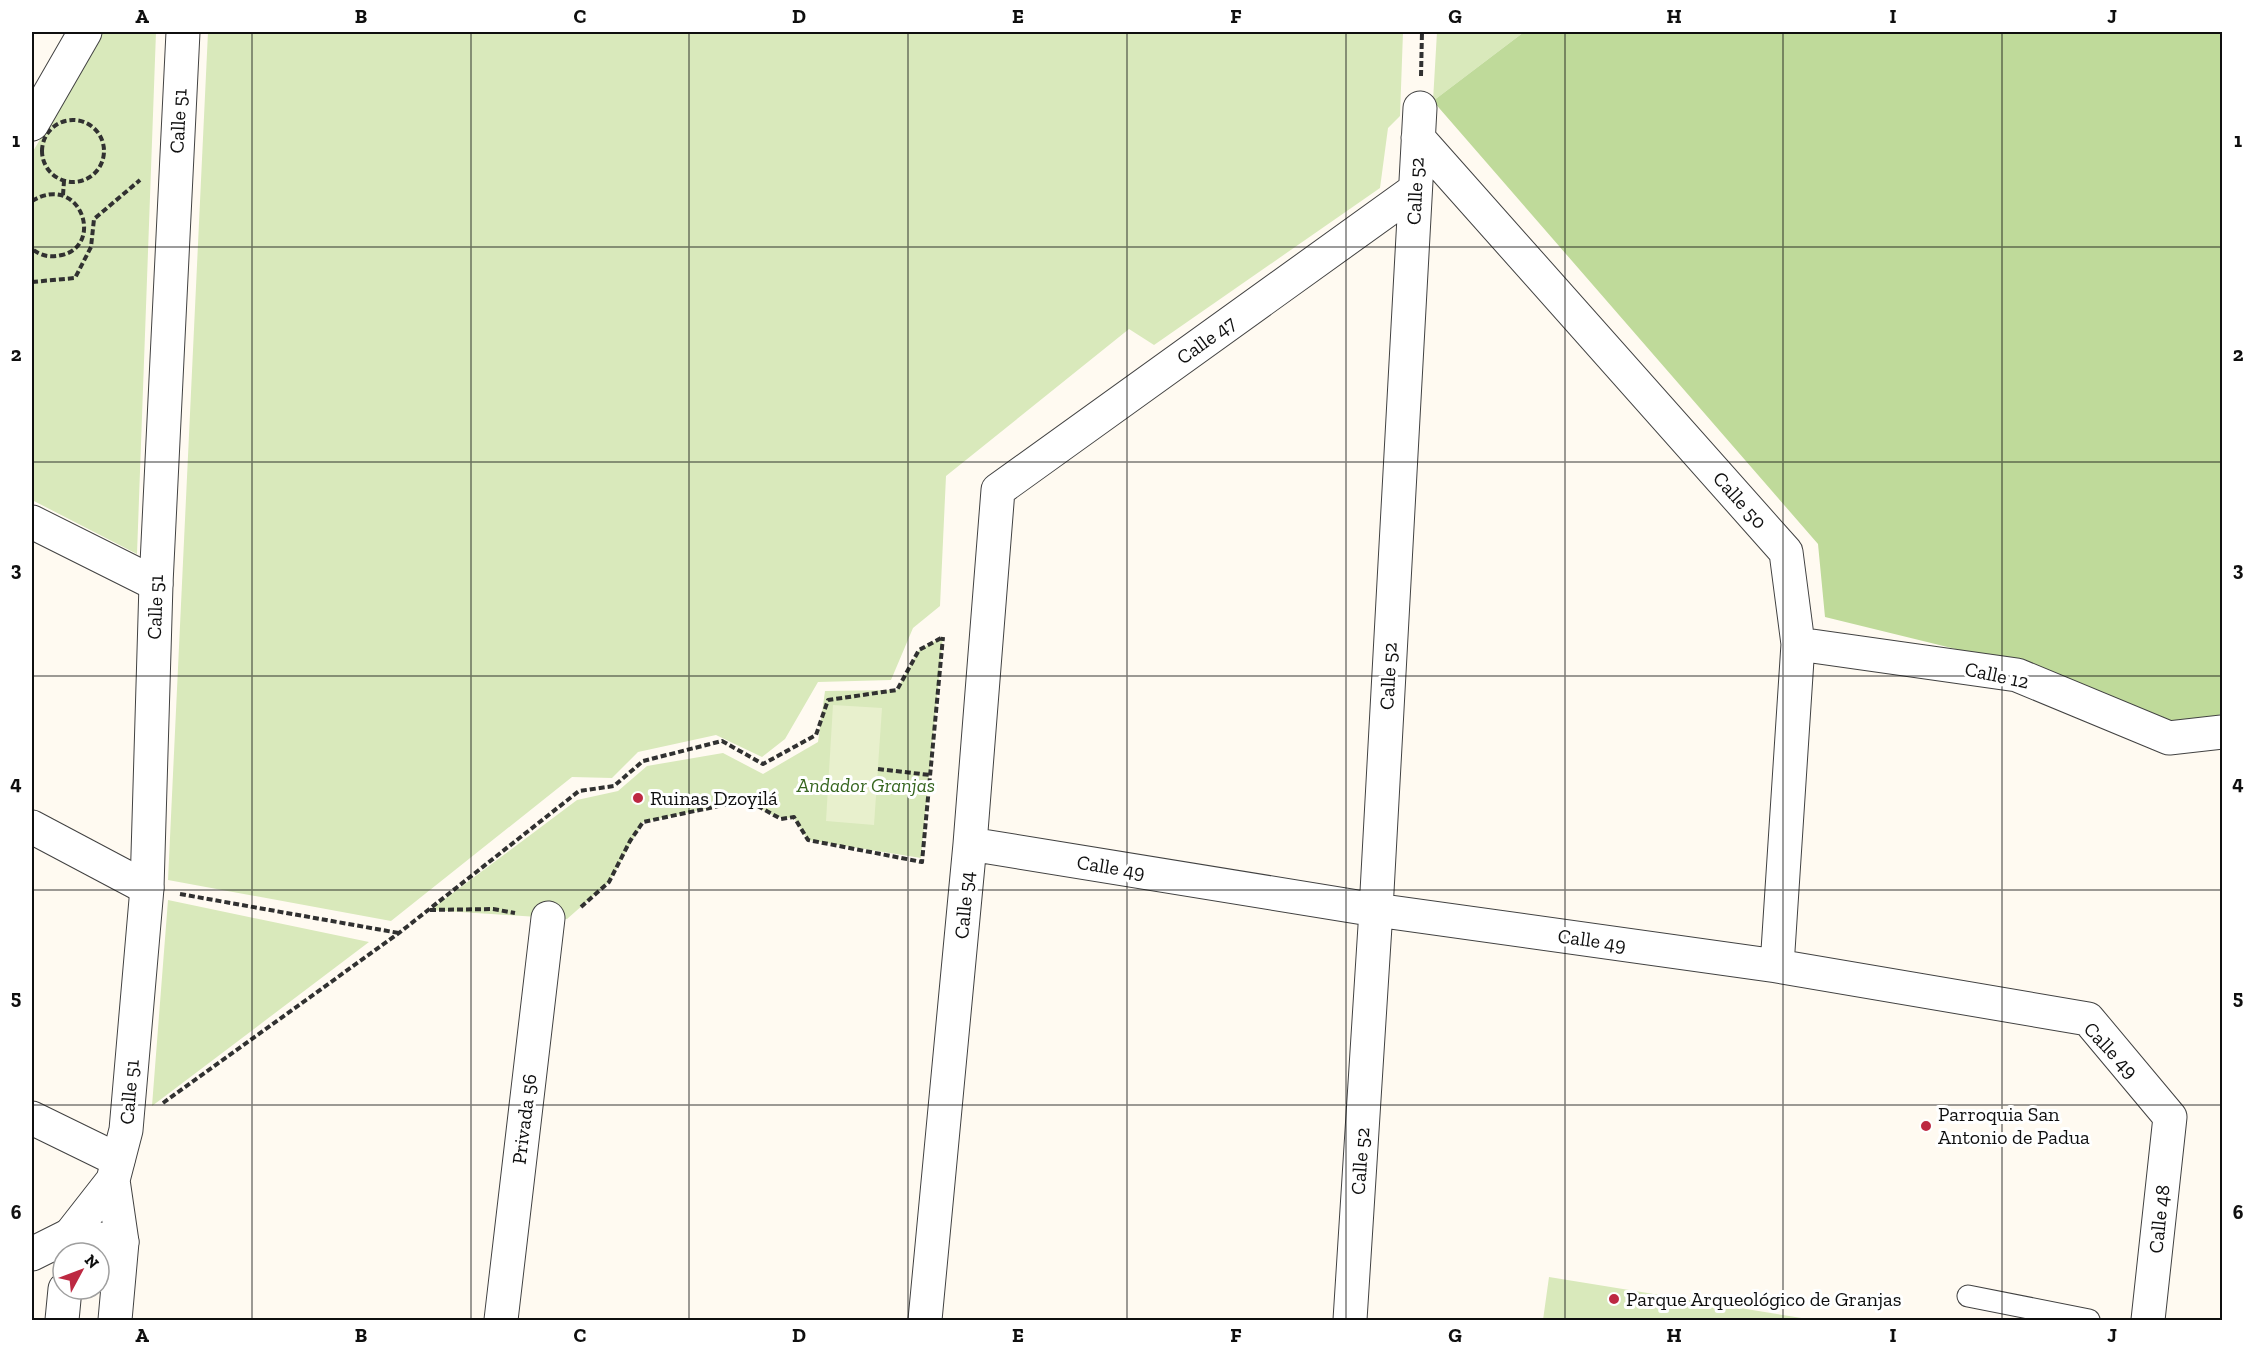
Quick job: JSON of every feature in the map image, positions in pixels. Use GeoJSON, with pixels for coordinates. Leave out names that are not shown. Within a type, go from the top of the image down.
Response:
{"type":"FeatureCollection","features":[{"type":"Feature","properties":{"kind":"street"},"geometry":{"type":"LineString","coordinates":[[32,124],[85,32]]}},
{"type":"Feature","properties":{"kind":"street","name":"Calle 51"},"geometry":{"type":"LineString","coordinates":[[115,1320],[122,1242],[119,1156],[147,888],[156,584],[183,32]]}},
{"type":"Feature","properties":{"kind":"street","name":"Calle 52"},"geometry":{"type":"LineString","coordinates":[[1350,1320],[1376,910],[1419,123]]}},
{"type":"Feature","properties":{"kind":"street","name":"Calle 50"},"geometry":{"type":"LineString","coordinates":[[1419,123],[1786,552],[1798,644],[1777,966]]}},
{"type":"Feature","properties":{"kind":"street","name":"Calle 47"},"geometry":{"type":"LineString","coordinates":[[998,490],[1415,190]]}},
{"type":"Feature","properties":{"kind":"street","name":"Calle 54"},"geometry":{"type":"LineString","coordinates":[[925,1320],[970,844],[998,490]]}},
{"type":"Feature","properties":{"kind":"street"},"geometry":{"type":"LineString","coordinates":[[32,522],[156,584]]}},
{"type":"Feature","properties":{"kind":"street","name":"Calle 12"},"geometry":{"type":"LineString","coordinates":[[1798,644],[2017,675],[2169,738],[2223,732]]}},
{"type":"Feature","properties":{"kind":"street"},"geometry":{"type":"LineString","coordinates":[[32,827],[147,888]]}},
{"type":"Feature","properties":{"kind":"street","name":"Calle 49"},"geometry":{"type":"LineString","coordinates":[[970,844],[1376,910],[1777,966],[2088,1019],[2170,1117]]}},
{"type":"Feature","properties":{"kind":"street","name":"Privada 56"},"geometry":{"type":"LineString","coordinates":[[501,1320],[548,918]]}},
{"type":"Feature","properties":{"kind":"street","name":"Calle 48"},"geometry":{"type":"LineString","coordinates":[[2148,1320],[2170,1117]]}},
{"type":"Feature","properties":{"kind":"street"},"geometry":{"type":"LineString","coordinates":[[32,1118],[119,1156],[71,1241]]}},
{"type":"Feature","properties":{"kind":"street"},"geometry":{"type":"LineString","coordinates":[[111,1242],[122,1242]]}},
{"type":"Feature","properties":{"kind":"street"},"geometry":{"type":"LineString","coordinates":[[32,1254],[51,1249]]}},
{"type":"Feature","properties":{"kind":"street"},"geometry":{"type":"LineString","coordinates":[[62,1320],[64,1301]]}},
{"type":"Feature","properties":{"kind":"lane"},"geometry":{"type":"LineString","coordinates":[[1968,1296],[2089,1320]]}},
{"type":"Feature","properties":{"kind":"path"},"geometry":{"type":"LineString","coordinates":[[1419,123],[1422,32]]}},
{"type":"Feature","properties":{"kind":"path"},"geometry":{"type":"LineString","coordinates":[[69,120],[80,121],[96,131],[104,149],[103,159],[99,168],[84,180],[64,181],[47,169],[43,159],[45,138],[50,130],[59,124],[69,120]]}},
{"type":"Feature","properties":{"kind":"path"},"geometry":{"type":"LineString","coordinates":[[32,282],[75,278],[91,247],[94,219],[177,148]]}},
{"type":"Feature","properties":{"kind":"path"},"geometry":{"type":"LineString","coordinates":[[63,195],[64,181]]}},
{"type":"Feature","properties":{"kind":"path"},"geometry":{"type":"LineString","coordinates":[[32,201],[41,195],[52,193],[63,195],[80,209],[84,220],[81,240],[67,254],[48,257],[32,249]]}},
{"type":"Feature","properties":{"kind":"path"},"geometry":{"type":"LineString","coordinates":[[119,1156],[579,791],[614,786],[643,761],[722,741],[763,764],[816,735],[828,700],[897,690],[919,650],[943,637],[922,862],[808,840],[794,817],[781,819],[747,800],[643,822],[609,882],[567,919],[492,909],[430,910]]}},
{"type":"Feature","properties":{"kind":"path"},"geometry":{"type":"LineString","coordinates":[[878,769],[930,775]]}},
{"type":"Feature","properties":{"kind":"path"},"geometry":{"type":"LineString","coordinates":[[147,888],[399,933]]}},
{"type":"Feature","properties":{"kind":"green space"},"geometry":{"type":"Polygon","coordinates":[[[103,32],[156,32],[137,554],[32,500],[32,153],[103,32]]]}},
{"type":"Feature","properties":{"kind":"green space"},"geometry":{"type":"Polygon","coordinates":[[[208,32],[1403,32],[1400,116],[1388,128],[1380,188],[1154,345],[1129,329],[946,476],[940,606],[913,628],[891,680],[818,682],[785,739],[762,757],[716,735],[638,752],[612,778],[572,777],[391,921],[168,880],[208,32]]]}},
{"type":"Feature","properties":{"kind":"green space"},"geometry":{"type":"Polygon","coordinates":[[[1437,32],[1524,32],[1433,101],[1437,32]]]}},
{"type":"Feature","properties":{"kind":"green space"},"geometry":{"type":"Polygon","coordinates":[[[1524,32],[2222,32],[2222,714],[2177,725],[2021,665],[1825,617],[1818,544],[1433,101],[1524,32]]]}},
{"type":"Feature","properties":{"kind":"green space","name":"Andador Granjas"},"geometry":{"type":"Polygon","coordinates":[[[943,637],[921,858],[808,840],[794,818],[774,815],[747,800],[643,822],[609,882],[567,919],[430,910],[577,800],[618,791],[647,766],[723,753],[763,774],[818,742],[825,691],[897,690],[919,650],[943,637]]]}},
{"type":"Feature","properties":{"kind":"green space"},"geometry":{"type":"Polygon","coordinates":[[[833,705],[882,708],[874,825],[826,821],[833,705]]]}},
{"type":"Feature","properties":{"kind":"green space"},"geometry":{"type":"Polygon","coordinates":[[[168,900],[369,942],[152,1106],[168,900]]]}},
{"type":"Feature","properties":{"kind":"green space","name":"Parque Arqueológico de Granjas"},"geometry":{"type":"Polygon","coordinates":[[[1549,1277],[1814,1320],[1543,1320],[1549,1277]]]}},
{"type":"Feature","properties":{"kind":"place","name":"Ruinas Dzoyilá"},"geometry":{"type":"Point","coordinates":[638,798]}},
{"type":"Feature","properties":{"kind":"place","name":"Parroquia San Antonio de Padua"},"geometry":{"type":"Point","coordinates":[1926,1126]}},
{"type":"Feature","properties":{"kind":"place","name":"Parque Arqueológico de Granjas"},"geometry":{"type":"Point","coordinates":[1614,1299]}}]}
